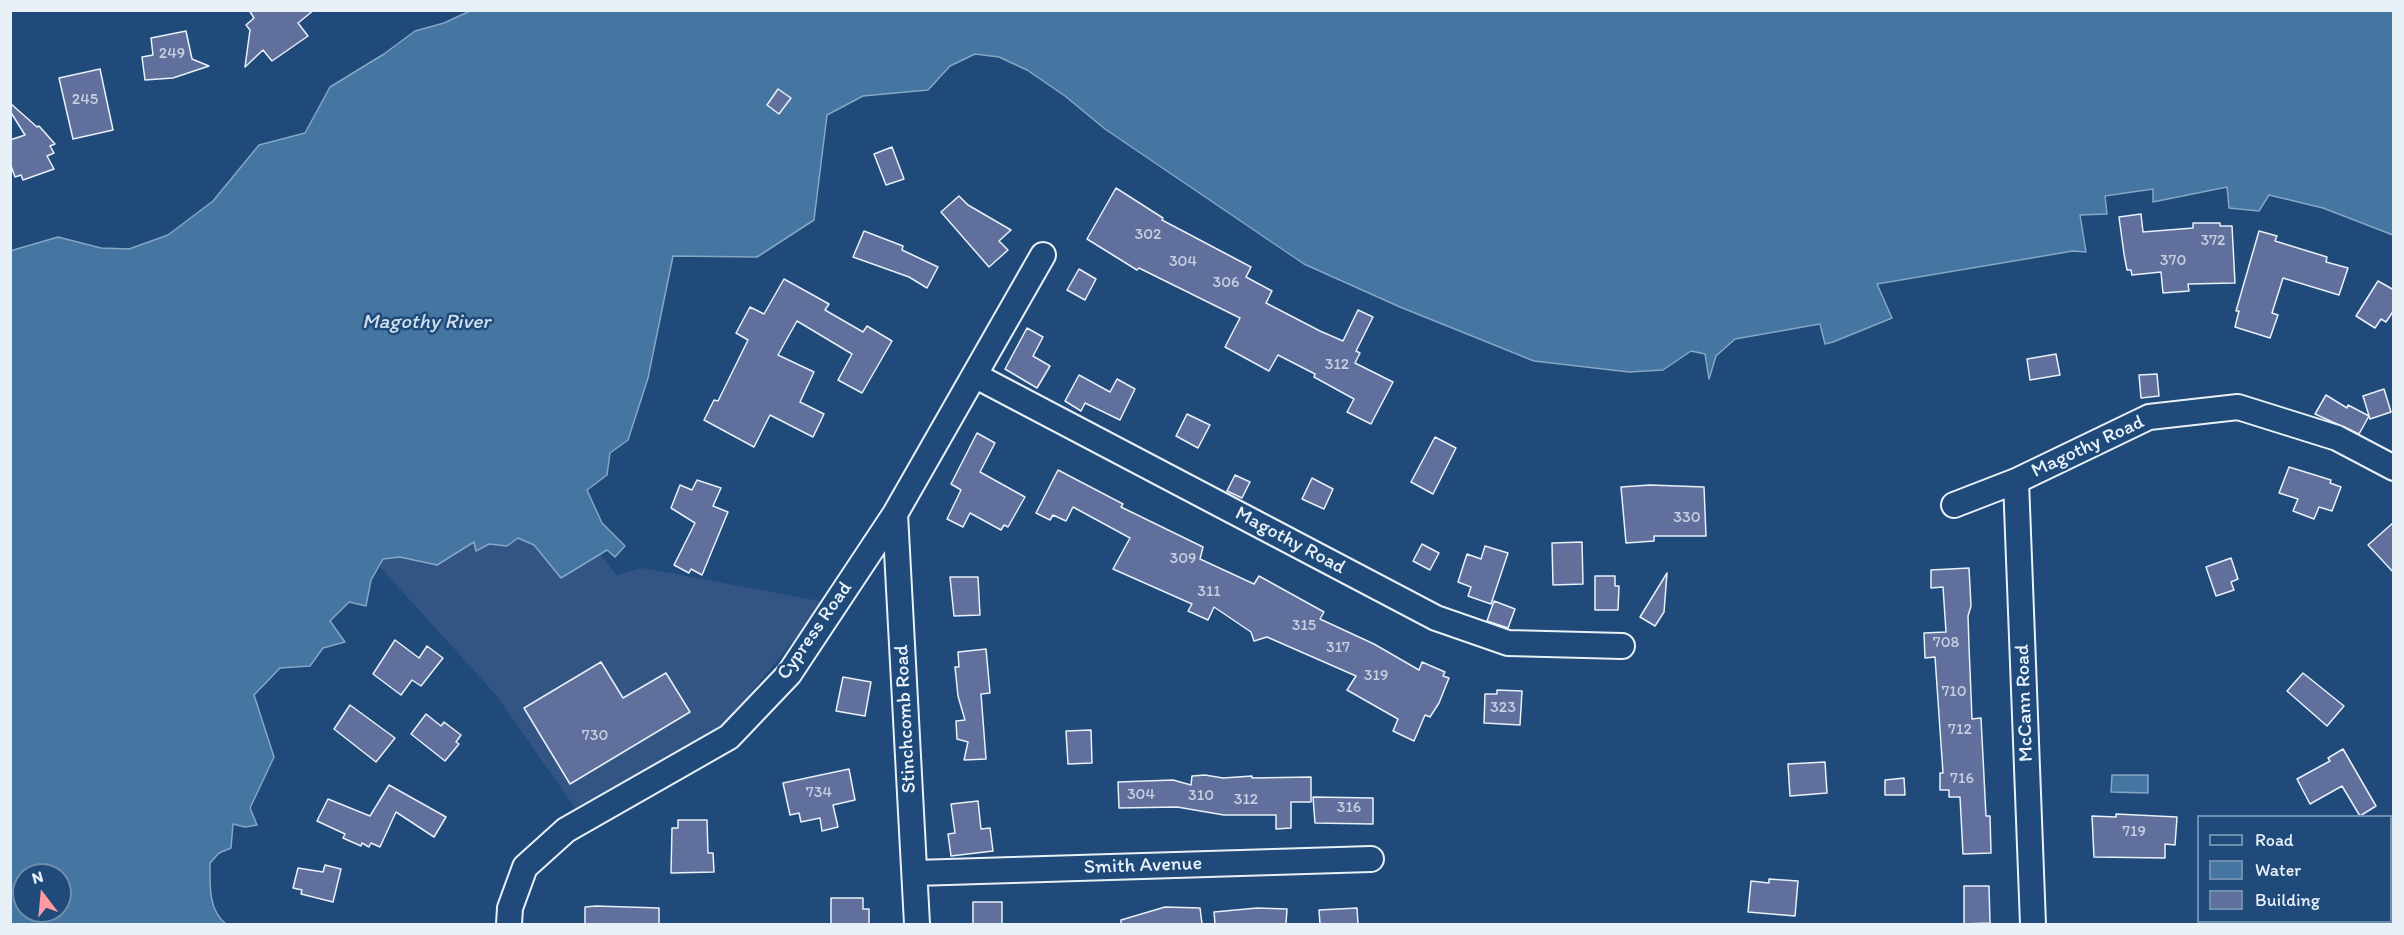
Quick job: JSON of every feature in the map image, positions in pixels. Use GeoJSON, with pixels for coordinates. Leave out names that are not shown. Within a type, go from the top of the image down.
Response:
{"type":"FeatureCollection","features":[{"type":"Feature","properties":{"kind":"street","name":"Cypress Road"},"geometry":{"type":"LineString","coordinates":[[509,924],[510,908],[525,867],[566,830],[729,736],[789,674],[895,514],[976,376],[1043,255]]}},
{"type":"Feature","properties":{"kind":"street","name":"Magothy Road"},"geometry":{"type":"LineString","coordinates":[[976,376],[1436,618],[1508,643],[1622,646]]}},
{"type":"Feature","properties":{"kind":"street","name":"Magothy Road"},"geometry":{"type":"LineString","coordinates":[[1954,505],[2016,481],[2149,417],[2238,406],[2337,438],[2394,468]]}},
{"type":"Feature","properties":{"kind":"street","name":"McCann Road"},"geometry":{"type":"LineString","coordinates":[[2016,481],[2033,924]]}},
{"type":"Feature","properties":{"kind":"street","name":"Stinchcomb Road"},"geometry":{"type":"LineString","coordinates":[[895,514],[917,924]]}},
{"type":"Feature","properties":{"kind":"street","name":"Smith Avenue"},"geometry":{"type":"LineString","coordinates":[[915,873],[1371,860]]}},
{"type":"Feature","properties":{"kind":"shaded area"},"geometry":{"type":"Polygon","coordinates":[[[431,328],[616,575],[643,568],[825,602],[722,728],[575,808],[496,695],[332,514],[431,328]]]}},
{"type":"Feature","properties":{"kind":"water","name":"Magothy River"},"geometry":{"type":"Polygon","coordinates":[[[470,11],[2393,11],[2393,235],[2323,208],[2269,195],[2259,211],[2229,208],[2227,187],[2153,202],[2153,189],[2105,196],[2107,214],[2080,215],[2086,252],[2073,251],[1877,284],[1892,318],[1825,344],[1820,324],[1735,339],[1716,356],[1709,379],[1705,354],[1691,351],[1663,370],[1629,372],[1534,361],[1400,307],[1304,264],[1105,129],[1065,96],[1027,70],[999,57],[975,54],[950,66],[928,90],[863,96],[827,115],[814,220],[757,257],[673,256],[648,378],[628,440],[610,453],[607,475],[587,490],[602,523],[625,546],[615,557],[607,550],[561,578],[534,545],[518,538],[507,546],[489,544],[476,551],[474,542],[437,565],[400,557],[383,559],[371,580],[366,606],[349,602],[330,621],[345,642],[323,648],[310,666],[280,668],[254,695],[274,757],[250,808],[257,825],[245,827],[233,824],[231,848],[219,853],[210,863],[210,888],[213,904],[216,912],[226,924],[11,924],[10,251],[58,237],[101,248],[129,249],[168,235],[213,201],[259,145],[305,133],[330,87],[384,54],[415,31],[444,23],[470,11]]]}},
{"type":"Feature","properties":{"kind":"water"},"geometry":{"type":"Polygon","coordinates":[[[2112,775],[2148,775],[2148,793],[2111,792],[2112,775]]]}},
{"type":"Feature","properties":{"kind":"building"},"geometry":{"type":"Polygon","coordinates":[[[249,10],[314,10],[298,23],[308,36],[272,61],[263,50],[245,67],[250,30],[246,25],[254,18],[249,10]]]}},
{"type":"Feature","properties":{"kind":"building"},"geometry":{"type":"Polygon","coordinates":[[[186,31],[192,59],[209,66],[173,78],[145,80],[142,57],[153,55],[151,38],[186,31]]]}},
{"type":"Feature","properties":{"kind":"building"},"geometry":{"type":"Polygon","coordinates":[[[100,69],[113,130],[73,139],[59,78],[100,69]]]}},
{"type":"Feature","properties":{"kind":"building"},"geometry":{"type":"Polygon","coordinates":[[[778,89],[791,98],[779,114],[767,105],[778,89]]]}},
{"type":"Feature","properties":{"kind":"building"},"geometry":{"type":"Polygon","coordinates":[[[10,103],[37,127],[39,126],[55,144],[50,146],[54,153],[47,156],[54,169],[23,180],[21,175],[15,177],[10,163],[10,140],[25,135],[10,111],[10,103]]]}},
{"type":"Feature","properties":{"kind":"building"},"geometry":{"type":"Polygon","coordinates":[[[892,147],[904,179],[886,185],[874,154],[892,147]]]}},
{"type":"Feature","properties":{"kind":"building"},"geometry":{"type":"Polygon","coordinates":[[[1116,188],[1163,218],[1162,220],[1251,267],[1246,277],[1272,291],[1266,303],[1320,331],[1343,341],[1358,310],[1373,317],[1356,351],[1360,353],[1355,363],[1393,382],[1371,424],[1347,412],[1354,399],[1314,377],[1315,374],[1278,355],[1269,371],[1225,347],[1240,318],[1139,268],[1137,270],[1087,239],[1116,188]]]}},
{"type":"Feature","properties":{"kind":"building"},"geometry":{"type":"Polygon","coordinates":[[[959,196],[968,205],[1011,230],[999,241],[1008,250],[989,267],[941,212],[959,196]]]}},
{"type":"Feature","properties":{"kind":"building"},"geometry":{"type":"Polygon","coordinates":[[[2141,214],[2143,232],[2193,228],[2193,223],[2220,223],[2220,226],[2232,226],[2235,283],[2188,284],[2189,291],[2163,293],[2161,272],[2132,275],[2131,270],[2127,270],[2119,217],[2141,214]]]}},
{"type":"Feature","properties":{"kind":"building"},"geometry":{"type":"Polygon","coordinates":[[[864,231],[903,246],[902,250],[938,267],[927,288],[909,277],[853,257],[864,231]]]}},
{"type":"Feature","properties":{"kind":"building"},"geometry":{"type":"Polygon","coordinates":[[[2259,231],[2277,236],[2275,241],[2327,257],[2326,262],[2348,268],[2339,295],[2283,278],[2272,313],[2278,315],[2270,338],[2235,327],[2239,311],[2236,311],[2259,231]]]}},
{"type":"Feature","properties":{"kind":"building"},"geometry":{"type":"Polygon","coordinates":[[[1079,269],[1096,279],[1085,300],[1067,290],[1079,269]]]}},
{"type":"Feature","properties":{"kind":"building"},"geometry":{"type":"Polygon","coordinates":[[[784,279],[829,304],[825,310],[863,332],[867,326],[892,341],[862,393],[838,380],[852,354],[797,321],[778,355],[814,372],[800,402],[824,414],[813,437],[770,415],[754,447],[704,420],[714,400],[718,401],[748,340],[736,333],[750,307],[764,314],[784,279]]]}},
{"type":"Feature","properties":{"kind":"building"},"geometry":{"type":"Polygon","coordinates":[[[2378,281],[2394,290],[2394,310],[2386,322],[2381,319],[2375,328],[2356,316],[2378,281]]]}},
{"type":"Feature","properties":{"kind":"building"},"geometry":{"type":"Polygon","coordinates":[[[1027,328],[1043,337],[1033,356],[1050,366],[1037,388],[1005,369],[1027,328]]]}},
{"type":"Feature","properties":{"kind":"building"},"geometry":{"type":"Polygon","coordinates":[[[2056,354],[2060,375],[2030,380],[2027,359],[2056,354]]]}},
{"type":"Feature","properties":{"kind":"building"},"geometry":{"type":"Polygon","coordinates":[[[2157,374],[2159,396],[2141,398],[2139,375],[2157,374]]]}},
{"type":"Feature","properties":{"kind":"building"},"geometry":{"type":"Polygon","coordinates":[[[1079,375],[1110,392],[1117,379],[1135,389],[1120,420],[1085,403],[1081,411],[1065,401],[1079,375]]]}},
{"type":"Feature","properties":{"kind":"building"},"geometry":{"type":"Polygon","coordinates":[[[2384,389],[2391,412],[2370,419],[2363,396],[2384,389]]]}},
{"type":"Feature","properties":{"kind":"building"},"geometry":{"type":"Polygon","coordinates":[[[2326,395],[2347,408],[2348,405],[2369,416],[2359,434],[2315,414],[2326,395]]]}},
{"type":"Feature","properties":{"kind":"building"},"geometry":{"type":"Polygon","coordinates":[[[1187,414],[1210,425],[1198,448],[1176,436],[1187,414]]]}},
{"type":"Feature","properties":{"kind":"building"},"geometry":{"type":"Polygon","coordinates":[[[977,433],[995,443],[980,472],[1025,497],[1008,527],[1004,525],[1001,530],[970,513],[963,527],[947,519],[961,490],[951,484],[977,433]]]}},
{"type":"Feature","properties":{"kind":"building"},"geometry":{"type":"Polygon","coordinates":[[[1435,437],[1456,448],[1433,494],[1411,482],[1435,437]]]}},
{"type":"Feature","properties":{"kind":"building"},"geometry":{"type":"Polygon","coordinates":[[[2289,467],[2331,480],[2330,483],[2341,487],[2332,511],[2319,507],[2314,519],[2293,511],[2298,499],[2279,493],[2289,467]]]}},
{"type":"Feature","properties":{"kind":"building"},"geometry":{"type":"Polygon","coordinates":[[[1058,470],[1123,504],[1121,507],[1203,547],[1200,559],[1254,584],[1259,576],[1324,612],[1320,619],[1374,644],[1419,670],[1422,662],[1445,672],[1443,676],[1449,678],[1439,703],[1430,717],[1425,715],[1414,741],[1393,731],[1398,719],[1347,690],[1356,676],[1267,637],[1254,641],[1251,632],[1214,607],[1208,620],[1188,611],[1192,604],[1113,569],[1130,538],[1073,507],[1066,521],[1053,515],[1050,520],[1036,513],[1058,470]]]}},
{"type":"Feature","properties":{"kind":"building"},"geometry":{"type":"Polygon","coordinates":[[[1235,475],[1250,482],[1242,498],[1227,491],[1235,475]]]}},
{"type":"Feature","properties":{"kind":"building"},"geometry":{"type":"Polygon","coordinates":[[[1312,478],[1333,489],[1324,509],[1302,499],[1312,478]]]}},
{"type":"Feature","properties":{"kind":"building"},"geometry":{"type":"Polygon","coordinates":[[[697,480],[721,488],[713,506],[728,512],[702,575],[691,569],[689,573],[674,565],[695,523],[671,508],[680,485],[692,490],[697,480]]]}},
{"type":"Feature","properties":{"kind":"building"},"geometry":{"type":"Polygon","coordinates":[[[1650,485],[1704,487],[1706,536],[1654,536],[1654,541],[1626,543],[1621,487],[1650,485]]]}},
{"type":"Feature","properties":{"kind":"building"},"geometry":{"type":"Polygon","coordinates":[[[2394,522],[2394,573],[2368,545],[2394,522]]]}},
{"type":"Feature","properties":{"kind":"building"},"geometry":{"type":"Polygon","coordinates":[[[1582,542],[1583,584],[1553,585],[1552,543],[1582,542]]]}},
{"type":"Feature","properties":{"kind":"building"},"geometry":{"type":"Polygon","coordinates":[[[1422,544],[1439,553],[1430,570],[1413,561],[1422,544]]]}},
{"type":"Feature","properties":{"kind":"building"},"geometry":{"type":"Polygon","coordinates":[[[1485,546],[1508,553],[1491,604],[1468,596],[1471,587],[1458,582],[1467,554],[1481,559],[1485,546]]]}},
{"type":"Feature","properties":{"kind":"building"},"geometry":{"type":"Polygon","coordinates":[[[2231,558],[2238,579],[2231,582],[2234,590],[2216,596],[2206,567],[2231,558]]]}},
{"type":"Feature","properties":{"kind":"building"},"geometry":{"type":"Polygon","coordinates":[[[1969,568],[1971,606],[1968,616],[1972,719],[1981,718],[1986,816],[1990,816],[1991,853],[1963,854],[1960,797],[1949,797],[1949,790],[1940,790],[1940,773],[1943,773],[1935,657],[1925,658],[1924,633],[1946,632],[1943,587],[1931,588],[1931,570],[1969,568]]]}},
{"type":"Feature","properties":{"kind":"building"},"geometry":{"type":"Polygon","coordinates":[[[1667,573],[1664,612],[1655,626],[1640,617],[1667,573]]]}},
{"type":"Feature","properties":{"kind":"building"},"geometry":{"type":"Polygon","coordinates":[[[1595,576],[1615,576],[1615,586],[1619,586],[1618,610],[1595,610],[1595,576]]]}},
{"type":"Feature","properties":{"kind":"building"},"geometry":{"type":"Polygon","coordinates":[[[950,577],[978,577],[980,615],[954,616],[950,577]]]}},
{"type":"Feature","properties":{"kind":"building"},"geometry":{"type":"Polygon","coordinates":[[[1494,601],[1515,609],[1508,628],[1487,621],[1494,601]]]}},
{"type":"Feature","properties":{"kind":"building"},"geometry":{"type":"Polygon","coordinates":[[[395,640],[419,658],[427,646],[443,658],[421,686],[412,680],[401,695],[373,674],[395,640]]]}},
{"type":"Feature","properties":{"kind":"building"},"geometry":{"type":"Polygon","coordinates":[[[986,649],[990,693],[981,694],[986,759],[964,760],[968,742],[957,739],[956,721],[965,720],[958,696],[955,667],[959,667],[958,652],[986,649]]]}},
{"type":"Feature","properties":{"kind":"building"},"geometry":{"type":"Polygon","coordinates":[[[601,662],[623,698],[666,673],[690,712],[570,784],[524,708],[601,662]]]}},
{"type":"Feature","properties":{"kind":"building"},"geometry":{"type":"Polygon","coordinates":[[[2303,673],[2344,706],[2327,726],[2287,691],[2303,673]]]}},
{"type":"Feature","properties":{"kind":"building"},"geometry":{"type":"Polygon","coordinates":[[[843,677],[871,682],[865,716],[836,711],[843,677]]]}},
{"type":"Feature","properties":{"kind":"building"},"geometry":{"type":"Polygon","coordinates":[[[1497,690],[1522,691],[1520,725],[1484,723],[1485,694],[1497,694],[1497,690]]]}},
{"type":"Feature","properties":{"kind":"building"},"geometry":{"type":"Polygon","coordinates":[[[350,705],[395,738],[376,762],[334,729],[350,705]]]}},
{"type":"Feature","properties":{"kind":"building"},"geometry":{"type":"Polygon","coordinates":[[[426,714],[441,726],[444,722],[461,735],[456,742],[459,744],[445,761],[411,734],[426,714]]]}},
{"type":"Feature","properties":{"kind":"building"},"geometry":{"type":"Polygon","coordinates":[[[1091,730],[1092,763],[1068,764],[1066,731],[1091,730]]]}},
{"type":"Feature","properties":{"kind":"building"},"geometry":{"type":"Polygon","coordinates":[[[2343,749],[2376,806],[2359,815],[2342,786],[2310,804],[2297,779],[2330,761],[2328,758],[2343,749]]]}},
{"type":"Feature","properties":{"kind":"building"},"geometry":{"type":"Polygon","coordinates":[[[1825,762],[1827,793],[1790,796],[1788,764],[1825,762]]]}},
{"type":"Feature","properties":{"kind":"building"},"geometry":{"type":"Polygon","coordinates":[[[849,769],[855,800],[833,805],[838,827],[822,831],[820,818],[801,822],[799,813],[790,815],[783,783],[849,769]]]}},
{"type":"Feature","properties":{"kind":"building"},"geometry":{"type":"Polygon","coordinates":[[[1205,775],[1223,778],[1311,777],[1311,802],[1291,802],[1291,828],[1276,829],[1276,815],[1224,815],[1177,807],[1119,808],[1118,782],[1173,780],[1191,785],[1192,776],[1205,775]]]}},
{"type":"Feature","properties":{"kind":"building"},"geometry":{"type":"Polygon","coordinates":[[[1904,778],[1905,795],[1885,795],[1885,780],[1904,778]]]}},
{"type":"Feature","properties":{"kind":"building"},"geometry":{"type":"Polygon","coordinates":[[[389,785],[446,817],[434,837],[396,812],[380,847],[371,843],[369,847],[362,843],[361,846],[343,838],[345,834],[317,821],[328,799],[370,816],[389,785]]]}},
{"type":"Feature","properties":{"kind":"building"},"geometry":{"type":"Polygon","coordinates":[[[1313,797],[1373,798],[1373,824],[1315,823],[1313,797]]]}},
{"type":"Feature","properties":{"kind":"building"},"geometry":{"type":"Polygon","coordinates":[[[978,801],[981,829],[990,828],[993,851],[951,856],[948,834],[955,833],[951,804],[978,801]]]}},
{"type":"Feature","properties":{"kind":"building"},"geometry":{"type":"Polygon","coordinates":[[[2116,814],[2177,817],[2175,845],[2165,844],[2165,858],[2094,857],[2092,816],[2116,817],[2116,814]]]}},
{"type":"Feature","properties":{"kind":"building"},"geometry":{"type":"Polygon","coordinates":[[[678,820],[707,820],[708,853],[713,853],[714,872],[671,873],[672,828],[678,828],[678,820]]]}},
{"type":"Feature","properties":{"kind":"building"},"geometry":{"type":"Polygon","coordinates":[[[325,865],[341,869],[333,902],[301,894],[302,890],[293,888],[298,868],[323,872],[325,865]]]}},
{"type":"Feature","properties":{"kind":"building"},"geometry":{"type":"Polygon","coordinates":[[[1769,879],[1798,881],[1795,916],[1748,912],[1751,881],[1769,883],[1769,879]]]}},
{"type":"Feature","properties":{"kind":"building"},"geometry":{"type":"Polygon","coordinates":[[[1964,886],[1989,886],[1990,923],[1964,924],[1964,886]]]}},
{"type":"Feature","properties":{"kind":"building"},"geometry":{"type":"Polygon","coordinates":[[[831,898],[863,898],[863,909],[869,909],[869,924],[831,924],[831,898]]]}},
{"type":"Feature","properties":{"kind":"building"},"geometry":{"type":"Polygon","coordinates":[[[973,902],[1002,902],[1002,924],[973,924],[973,902]]]}},
{"type":"Feature","properties":{"kind":"building"},"geometry":{"type":"Polygon","coordinates":[[[585,907],[659,908],[659,924],[585,924],[585,907]]]}},
{"type":"Feature","properties":{"kind":"building"},"geometry":{"type":"Polygon","coordinates":[[[1165,907],[1200,908],[1202,924],[1121,924],[1121,920],[1165,907]]]}},
{"type":"Feature","properties":{"kind":"building"},"geometry":{"type":"Polygon","coordinates":[[[1257,908],[1287,909],[1286,924],[1215,924],[1214,912],[1257,908]]]}},
{"type":"Feature","properties":{"kind":"building"},"geometry":{"type":"Polygon","coordinates":[[[1357,908],[1358,924],[1320,924],[1319,910],[1357,908]]]}}]}
